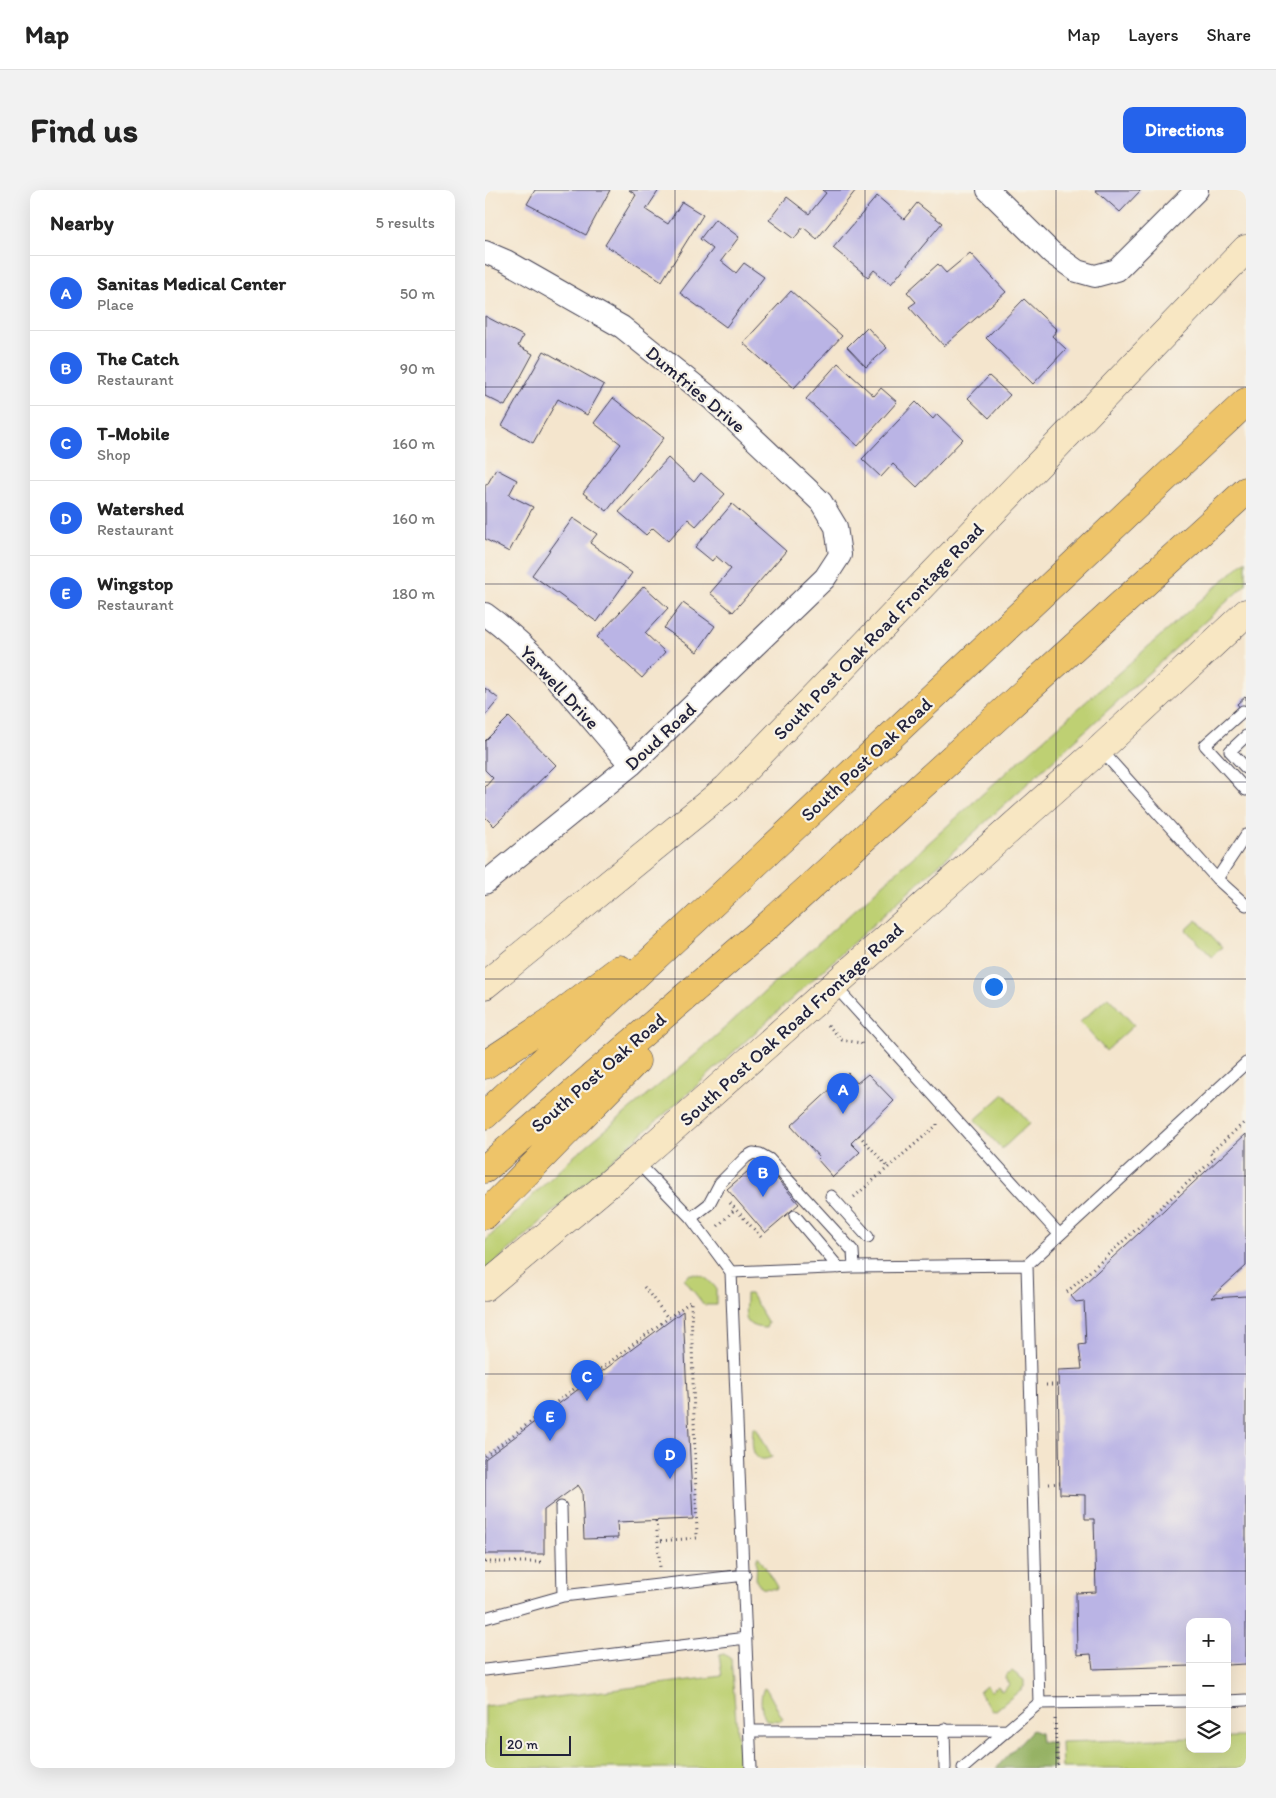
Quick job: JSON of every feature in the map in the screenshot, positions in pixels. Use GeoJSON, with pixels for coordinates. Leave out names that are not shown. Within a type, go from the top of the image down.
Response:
{"type":"FeatureCollection","features":[{"type":"Feature","properties":{"kind":"highway","name":"South Post Oak Road"},"geometry":{"type":"LineString","coordinates":[[485,1115],[752,868],[1246,402]]}},
{"type":"Feature","properties":{"kind":"highway","name":"South Post Oak Road"},"geometry":{"type":"LineString","coordinates":[[485,1169],[764,929],[1246,491]]}},
{"type":"Feature","properties":{"kind":"highway"},"geometry":{"type":"LineString","coordinates":[[485,1065],[550,1022],[752,868]]}},
{"type":"Feature","properties":{"kind":"highway"},"geometry":{"type":"LineString","coordinates":[[485,1215],[764,929]]}},
{"type":"Feature","properties":{"kind":"main road","name":"South Post Oak Road Frontage Road"},"geometry":{"type":"LineString","coordinates":[[485,985],[727,788],[1246,249]]}},
{"type":"Feature","properties":{"kind":"main road","name":"South Post Oak Road Frontage Road"},"geometry":{"type":"LineString","coordinates":[[485,1287],[636,1161],[1099,749],[1246,613]]}},
{"type":"Feature","properties":{"kind":"street"},"geometry":{"type":"LineString","coordinates":[[988,190],[1052,253],[1077,271],[1095,276],[1117,270],[1197,190]]}},
{"type":"Feature","properties":{"kind":"street","name":"Dumfries Drive"},"geometry":{"type":"LineString","coordinates":[[485,252],[506,261],[622,327],[713,400],[821,502],[836,528],[840,555],[825,578]]}},
{"type":"Feature","properties":{"kind":"street","name":"Doud Road"},"geometry":{"type":"LineString","coordinates":[[485,884],[631,765],[825,578]]}},
{"type":"Feature","properties":{"kind":"street","name":"Yarwell Drive"},"geometry":{"type":"LineString","coordinates":[[485,614],[504,628],[550,672],[631,765]]}},
{"type":"Feature","properties":{"kind":"lane"},"geometry":{"type":"LineString","coordinates":[[1243,711],[1205,745],[1246,790]]}},
{"type":"Feature","properties":{"kind":"lane"},"geometry":{"type":"LineString","coordinates":[[1246,736],[1230,751],[1246,768]]}},
{"type":"Feature","properties":{"kind":"lane"},"geometry":{"type":"LineString","coordinates":[[1099,749],[1217,878],[1246,905]]}},
{"type":"Feature","properties":{"kind":"lane"},"geometry":{"type":"LineString","coordinates":[[1217,878],[1246,835]]}},
{"type":"Feature","properties":{"kind":"lane"},"geometry":{"type":"LineString","coordinates":[[834,985],[1059,1234]]}},
{"type":"Feature","properties":{"kind":"lane"},"geometry":{"type":"LineString","coordinates":[[731,1272],[854,1267],[1027,1265],[1246,1063]]}},
{"type":"Feature","properties":{"kind":"lane"},"geometry":{"type":"LineString","coordinates":[[691,1218],[709,1204],[720,1183],[746,1157],[753,1153],[760,1154],[769,1159],[853,1251],[854,1267]]}},
{"type":"Feature","properties":{"kind":"lane"},"geometry":{"type":"LineString","coordinates":[[636,1161],[691,1218],[731,1272],[745,1576],[751,1768]]}},
{"type":"Feature","properties":{"kind":"lane"},"geometry":{"type":"LineString","coordinates":[[831,1196],[869,1237]]}},
{"type":"Feature","properties":{"kind":"lane"},"geometry":{"type":"LineString","coordinates":[[795,1216],[839,1268]]}},
{"type":"Feature","properties":{"kind":"lane"},"geometry":{"type":"LineString","coordinates":[[1027,1265],[1039,1703]]}},
{"type":"Feature","properties":{"kind":"lane"},"geometry":{"type":"LineString","coordinates":[[561,1507],[563,1596]]}},
{"type":"Feature","properties":{"kind":"lane"},"geometry":{"type":"LineString","coordinates":[[485,1618],[563,1596],[745,1576]]}},
{"type":"Feature","properties":{"kind":"lane"},"geometry":{"type":"LineString","coordinates":[[485,1670],[746,1638]]}},
{"type":"Feature","properties":{"kind":"lane"},"geometry":{"type":"LineString","coordinates":[[1231,1701],[1246,1700]]}},
{"type":"Feature","properties":{"kind":"lane"},"geometry":{"type":"LineString","coordinates":[[963,1768],[1039,1703],[1186,1701]]}},
{"type":"Feature","properties":{"kind":"lane"},"geometry":{"type":"LineString","coordinates":[[944,1729],[945,1768]]}},
{"type":"Feature","properties":{"kind":"lane"},"geometry":{"type":"LineString","coordinates":[[750,1731],[1008,1730]]}},
{"type":"Feature","properties":{"kind":"path"},"geometry":{"type":"LineString","coordinates":[[826,1023],[842,1040],[861,1043],[867,1050]]}},
{"type":"Feature","properties":{"kind":"path"},"geometry":{"type":"LineString","coordinates":[[841,1208],[937,1125],[931,1118]]}},
{"type":"Feature","properties":{"kind":"path"},"geometry":{"type":"LineString","coordinates":[[1067,1292],[1215,1158],[1210,1153],[1246,1121]]}},
{"type":"Feature","properties":{"kind":"path"},"geometry":{"type":"LineString","coordinates":[[859,1135],[888,1167]]}},
{"type":"Feature","properties":{"kind":"path"},"geometry":{"type":"LineString","coordinates":[[726,1198],[761,1237]]}},
{"type":"Feature","properties":{"kind":"path"},"geometry":{"type":"LineString","coordinates":[[719,1224],[735,1209]]}},
{"type":"Feature","properties":{"kind":"path"},"geometry":{"type":"LineString","coordinates":[[742,1216],[747,1212]]}},
{"type":"Feature","properties":{"kind":"path"},"geometry":{"type":"LineString","coordinates":[[644,1287],[668,1318]]}},
{"type":"Feature","properties":{"kind":"path"},"geometry":{"type":"LineString","coordinates":[[485,1456],[691,1301],[697,1538],[658,1541]]}},
{"type":"Feature","properties":{"kind":"path"},"geometry":{"type":"LineString","coordinates":[[1044,1386],[1058,1385]]}},
{"type":"Feature","properties":{"kind":"path"},"geometry":{"type":"LineString","coordinates":[[1048,1484],[1060,1483]]}},
{"type":"Feature","properties":{"kind":"path"},"geometry":{"type":"LineString","coordinates":[[656,1521],[661,1572]]}},
{"type":"Feature","properties":{"kind":"path"},"geometry":{"type":"LineString","coordinates":[[485,1562],[563,1563]]}},
{"type":"Feature","properties":{"kind":"path"},"geometry":{"type":"LineString","coordinates":[[1054,1703],[1058,1768]]}},
{"type":"Feature","properties":{"kind":"green space"},"geometry":{"type":"Polygon","coordinates":[[[1246,560],[1246,584],[693,1089],[485,1271],[485,1241],[573,1157],[695,1055],[1010,769],[1246,560]]]}},
{"type":"Feature","properties":{"kind":"green space"},"geometry":{"type":"Polygon","coordinates":[[[1197,920],[1222,947],[1212,957],[1186,930],[1197,920]]]}},
{"type":"Feature","properties":{"kind":"green space"},"geometry":{"type":"Polygon","coordinates":[[[1108,997],[1134,1025],[1106,1051],[1080,1022],[1108,997]]]}},
{"type":"Feature","properties":{"kind":"green space"},"geometry":{"type":"Polygon","coordinates":[[[1004,1094],[1030,1123],[1002,1149],[975,1120],[1004,1094]]]}},
{"type":"Feature","properties":{"kind":"green space"},"geometry":{"type":"Polygon","coordinates":[[[690,1274],[705,1278],[716,1288],[716,1305],[704,1305],[684,1279],[690,1274]]]}},
{"type":"Feature","properties":{"kind":"green space"},"geometry":{"type":"Polygon","coordinates":[[[746,1294],[751,1294],[768,1323],[766,1328],[752,1325],[748,1322],[745,1314],[746,1294]]]}},
{"type":"Feature","properties":{"kind":"green space"},"geometry":{"type":"Polygon","coordinates":[[[753,1427],[756,1427],[772,1457],[765,1459],[756,1456],[753,1451],[753,1427]]]}},
{"type":"Feature","properties":{"kind":"green space"},"geometry":{"type":"Polygon","coordinates":[[[757,1557],[759,1557],[777,1587],[776,1589],[762,1588],[756,1581],[757,1557]]]}},
{"type":"Feature","properties":{"kind":"green space"},"geometry":{"type":"Polygon","coordinates":[[[724,1654],[731,1659],[740,1768],[485,1768],[485,1706],[722,1676],[719,1655],[724,1654]]]}},
{"type":"Feature","properties":{"kind":"green space"},"geometry":{"type":"Polygon","coordinates":[[[1012,1671],[1024,1680],[1024,1687],[996,1710],[992,1711],[979,1692],[986,1686],[991,1691],[998,1686],[1002,1691],[1009,1685],[1005,1678],[1012,1671]]]}},
{"type":"Feature","properties":{"kind":"green space"},"geometry":{"type":"Polygon","coordinates":[[[764,1688],[767,1690],[783,1719],[781,1721],[766,1720],[764,1717],[761,1700],[764,1688]]]}},
{"type":"Feature","properties":{"kind":"green space"},"geometry":{"type":"Polygon","coordinates":[[[1032,1730],[1040,1733],[1041,1742],[1053,1742],[1054,1768],[996,1768],[1032,1730]]]}},
{"type":"Feature","properties":{"kind":"green space"},"geometry":{"type":"Polygon","coordinates":[[[1231,1737],[1246,1737],[1246,1768],[1062,1768],[1061,1742],[1186,1738],[1186,1753],[1231,1753],[1231,1737]]]}},
{"type":"Feature","properties":{"kind":"building"},"geometry":{"type":"Polygon","coordinates":[[[535,190],[610,190],[586,235],[527,204],[535,190]]]}},
{"type":"Feature","properties":{"kind":"building"},"geometry":{"type":"Polygon","coordinates":[[[629,190],[659,190],[646,210],[668,224],[682,202],[703,215],[662,281],[605,245],[636,195],[629,190]]]}},
{"type":"Feature","properties":{"kind":"building"},"geometry":{"type":"Polygon","coordinates":[[[822,190],[856,190],[817,239],[803,227],[794,239],[769,220],[787,197],[809,214],[826,193],[822,190]]]}},
{"type":"Feature","properties":{"kind":"building"},"geometry":{"type":"Polygon","coordinates":[[[1095,190],[1141,190],[1120,212],[1095,190]]]}},
{"type":"Feature","properties":{"kind":"building"},"geometry":{"type":"Polygon","coordinates":[[[877,196],[904,219],[917,203],[942,223],[891,284],[874,270],[868,277],[833,248],[877,196]]]}},
{"type":"Feature","properties":{"kind":"building"},"geometry":{"type":"Polygon","coordinates":[[[715,219],[739,237],[721,261],[736,273],[744,263],[764,277],[726,327],[680,293],[713,249],[700,239],[715,219]]]}},
{"type":"Feature","properties":{"kind":"building"},"geometry":{"type":"Polygon","coordinates":[[[970,253],[1006,292],[944,346],[909,307],[916,302],[907,292],[938,264],[946,273],[970,253]]]}},
{"type":"Feature","properties":{"kind":"building"},"geometry":{"type":"Polygon","coordinates":[[[791,291],[842,336],[794,388],[743,343],[791,291]]]}},
{"type":"Feature","properties":{"kind":"building"},"geometry":{"type":"Polygon","coordinates":[[[1024,299],[1057,330],[1052,336],[1066,349],[1033,384],[986,338],[1024,299]]]}},
{"type":"Feature","properties":{"kind":"building"},"geometry":{"type":"Polygon","coordinates":[[[485,316],[523,336],[518,346],[533,354],[505,406],[485,396],[485,316]]]}},
{"type":"Feature","properties":{"kind":"building"},"geometry":{"type":"Polygon","coordinates":[[[867,327],[887,348],[866,367],[847,347],[867,327]]]}},
{"type":"Feature","properties":{"kind":"building"},"geometry":{"type":"Polygon","coordinates":[[[544,351],[604,385],[587,415],[558,399],[533,443],[502,426],[544,351]]]}},
{"type":"Feature","properties":{"kind":"building"},"geometry":{"type":"Polygon","coordinates":[[[838,363],[874,396],[881,388],[897,402],[858,446],[806,399],[838,363]]]}},
{"type":"Feature","properties":{"kind":"building"},"geometry":{"type":"Polygon","coordinates":[[[989,376],[1010,395],[989,418],[968,398],[989,376]]]}},
{"type":"Feature","properties":{"kind":"building"},"geometry":{"type":"Polygon","coordinates":[[[613,398],[664,438],[607,511],[583,493],[621,444],[594,423],[613,398]]]}},
{"type":"Feature","properties":{"kind":"building"},"geometry":{"type":"Polygon","coordinates":[[[916,402],[933,419],[937,414],[963,439],[917,487],[893,464],[881,477],[862,459],[916,402]]]}},
{"type":"Feature","properties":{"kind":"building"},"geometry":{"type":"Polygon","coordinates":[[[668,458],[694,482],[701,473],[725,494],[696,526],[688,519],[668,541],[653,528],[646,535],[619,512],[668,458]]]}},
{"type":"Feature","properties":{"kind":"building"},"geometry":{"type":"Polygon","coordinates":[[[496,469],[517,480],[509,495],[533,507],[509,552],[485,539],[485,484],[487,485],[496,469]]]}},
{"type":"Feature","properties":{"kind":"building"},"geometry":{"type":"Polygon","coordinates":[[[732,504],[786,551],[733,612],[710,593],[731,569],[716,556],[712,561],[695,547],[732,504]]]}},
{"type":"Feature","properties":{"kind":"building"},"geometry":{"type":"Polygon","coordinates":[[[573,518],[597,534],[590,543],[632,573],[597,622],[532,575],[573,518]]]}},
{"type":"Feature","properties":{"kind":"building"},"geometry":{"type":"Polygon","coordinates":[[[644,586],[668,608],[645,633],[665,652],[642,678],[597,637],[644,586]]]}},
{"type":"Feature","properties":{"kind":"building"},"geometry":{"type":"Polygon","coordinates":[[[683,603],[715,626],[697,652],[664,628],[683,603]]]}},
{"type":"Feature","properties":{"kind":"building"},"geometry":{"type":"Polygon","coordinates":[[[485,688],[499,699],[485,716],[485,688]]]}},
{"type":"Feature","properties":{"kind":"building"},"geometry":{"type":"Polygon","coordinates":[[[1246,696],[1246,715],[1237,704],[1246,696]]]}},
{"type":"Feature","properties":{"kind":"building"},"geometry":{"type":"Polygon","coordinates":[[[509,717],[556,765],[494,826],[485,817],[485,787],[493,778],[485,770],[485,741],[509,717]]]}},
{"type":"Feature","properties":{"kind":"building"},"geometry":{"type":"Polygon","coordinates":[[[848,1073],[857,1083],[868,1074],[894,1101],[851,1143],[860,1152],[833,1177],[817,1159],[819,1157],[791,1126],[848,1073]]]}},
{"type":"Feature","properties":{"kind":"building"},"geometry":{"type":"Polygon","coordinates":[[[1246,1134],[1246,1266],[1211,1298],[1246,1296],[1246,1664],[1231,1665],[1231,1618],[1186,1618],[1186,1666],[1093,1669],[1091,1654],[1077,1655],[1076,1593],[1096,1592],[1094,1519],[1085,1519],[1085,1495],[1060,1494],[1058,1370],[1082,1369],[1079,1345],[1086,1344],[1084,1301],[1076,1302],[1071,1296],[1246,1134]]]}},
{"type":"Feature","properties":{"kind":"building"},"geometry":{"type":"Polygon","coordinates":[[[761,1160],[799,1204],[765,1233],[727,1189],[761,1160]]]}},
{"type":"Feature","properties":{"kind":"building"},"geometry":{"type":"Polygon","coordinates":[[[683,1311],[693,1519],[617,1522],[618,1538],[584,1539],[582,1491],[578,1485],[544,1510],[544,1554],[485,1554],[485,1459],[683,1311]]]}},
{"type":"Feature","properties":{"kind":"place","name":"Sanitas Medical Center"},"geometry":{"type":"Point","coordinates":[843,1114]}},
{"type":"Feature","properties":{"kind":"place","name":"The Catch"},"geometry":{"type":"Point","coordinates":[763,1197]}},
{"type":"Feature","properties":{"kind":"place","name":"T-Mobile"},"geometry":{"type":"Point","coordinates":[587,1401]}},
{"type":"Feature","properties":{"kind":"place","name":"Wingstop"},"geometry":{"type":"Point","coordinates":[550,1441]}},
{"type":"Feature","properties":{"kind":"place","name":"Watershed"},"geometry":{"type":"Point","coordinates":[670,1479]}}]}
